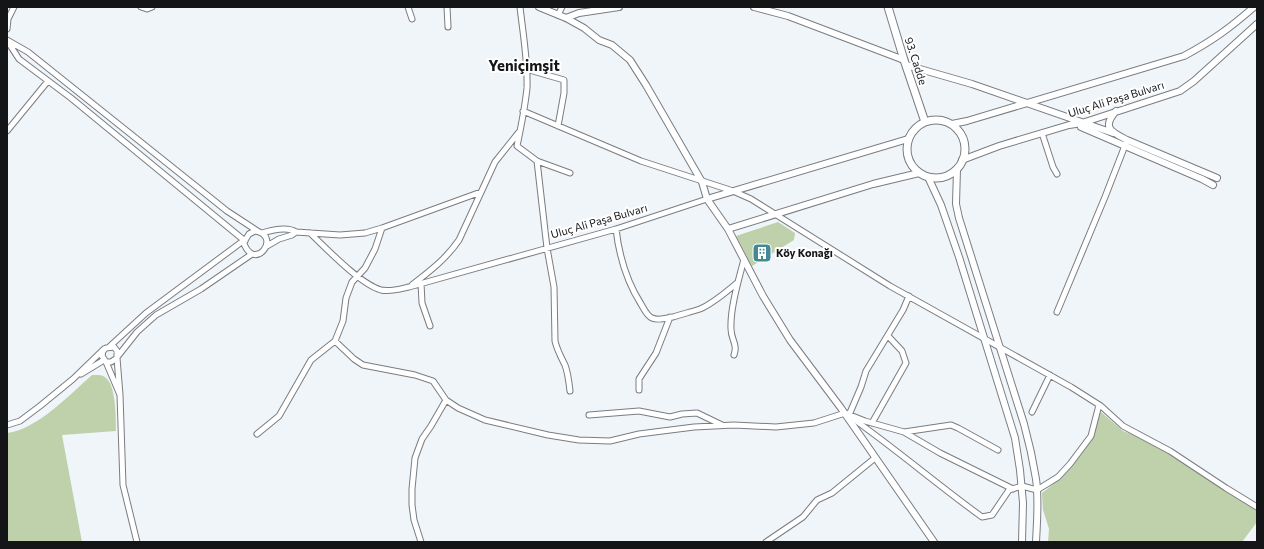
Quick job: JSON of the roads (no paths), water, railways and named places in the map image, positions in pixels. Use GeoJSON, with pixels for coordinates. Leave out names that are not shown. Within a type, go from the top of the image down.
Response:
{"type":"FeatureCollection","features":[{"type":"Feature","properties":{"kind":"main road","name":"93. Cadde"},"geometry":{"type":"LineString","coordinates":[[888,7],[924,122]]}},
{"type":"Feature","properties":{"kind":"main road","name":"Uluç Ali Paşa Bulvarı"},"geometry":{"type":"LineString","coordinates":[[924,122],[938,120],[952,124]]}},
{"type":"Feature","properties":{"kind":"main road"},"geometry":{"type":"LineString","coordinates":[[924,122],[913,130],[908,139],[906,148],[908,158],[912,167],[919,173],[928,177],[937,178],[946,176],[957,169],[962,160],[964,143],[959,131],[952,124]]}},
{"type":"Feature","properties":{"kind":"street"},"geometry":{"type":"LineString","coordinates":[[7,29],[8,19],[14,7]]}},
{"type":"Feature","properties":{"kind":"street"},"geometry":{"type":"LineString","coordinates":[[141,7],[147,9],[152,7]]}},
{"type":"Feature","properties":{"kind":"street"},"geometry":{"type":"LineString","coordinates":[[408,7],[412,19]]}},
{"type":"Feature","properties":{"kind":"street"},"geometry":{"type":"LineString","coordinates":[[447,7],[448,27]]}},
{"type":"Feature","properties":{"kind":"street"},"geometry":{"type":"LineString","coordinates":[[520,7],[526,55],[527,88],[517,146],[537,160],[570,172]]}},
{"type":"Feature","properties":{"kind":"street"},"geometry":{"type":"LineString","coordinates":[[539,7],[566,18],[584,28],[599,40],[612,45],[630,60],[702,182],[707,199],[728,229],[763,296],[790,340],[847,414],[875,458],[934,542]]}},
{"type":"Feature","properties":{"kind":"street"},"geometry":{"type":"LineString","coordinates":[[558,15],[562,7]]}},
{"type":"Feature","properties":{"kind":"street"},"geometry":{"type":"LineString","coordinates":[[566,18],[579,13],[619,7]]}},
{"type":"Feature","properties":{"kind":"street"},"geometry":{"type":"LineString","coordinates":[[754,7],[788,16],[905,63],[972,84],[1113,133],[1126,143],[1213,185]]}},
{"type":"Feature","properties":{"kind":"street","name":"Uluç Ali Paşa Bulvarı"},"geometry":{"type":"LineString","coordinates":[[952,124],[1184,56],[1213,40],[1254,7]]}},
{"type":"Feature","properties":{"kind":"street","name":"Uluç Ali Paşa Bulvarı"},"geometry":{"type":"LineString","coordinates":[[962,160],[999,146],[1069,125],[1082,123],[1180,91],[1194,81],[1257,24]]}},
{"type":"Feature","properties":{"kind":"street"},"geometry":{"type":"LineString","coordinates":[[7,40],[19,59],[71,98],[244,241],[246,249],[252,254]]}},
{"type":"Feature","properties":{"kind":"street"},"geometry":{"type":"LineString","coordinates":[[7,40],[28,52],[227,211],[261,233],[267,239],[267,246]]}},
{"type":"Feature","properties":{"kind":"street"},"geometry":{"type":"LineString","coordinates":[[526,69],[564,80],[564,93],[558,126]]}},
{"type":"Feature","properties":{"kind":"street"},"geometry":{"type":"LineString","coordinates":[[7,131],[48,81]]}},
{"type":"Feature","properties":{"kind":"street"},"geometry":{"type":"LineString","coordinates":[[523,111],[641,161],[733,191],[751,199],[859,267],[1050,375],[1099,405],[1123,426],[1170,451],[1257,507]]}},
{"type":"Feature","properties":{"kind":"street"},"geometry":{"type":"LineString","coordinates":[[1113,133],[1110,129],[1110,120],[1116,111]]}},
{"type":"Feature","properties":{"kind":"street"},"geometry":{"type":"LineString","coordinates":[[1069,125],[1087,129],[1217,178]]}},
{"type":"Feature","properties":{"kind":"street"},"geometry":{"type":"LineString","coordinates":[[409,287],[437,266],[451,252],[459,240],[495,162],[521,129]]}},
{"type":"Feature","properties":{"kind":"street"},"geometry":{"type":"LineString","coordinates":[[1042,133],[1052,167],[1057,174]]}},
{"type":"Feature","properties":{"kind":"street","name":"Uluç Ali Paşa Bulvarı"},"geometry":{"type":"LineString","coordinates":[[310,233],[357,277],[381,290],[395,290],[616,229],[707,199],[908,139]]}},
{"type":"Feature","properties":{"kind":"street"},"geometry":{"type":"LineString","coordinates":[[1057,312],[1126,143]]}},
{"type":"Feature","properties":{"kind":"street"},"geometry":{"type":"LineString","coordinates":[[537,160],[547,248],[554,287],[555,341],[568,377],[570,391]]}},
{"type":"Feature","properties":{"kind":"street"},"geometry":{"type":"LineString","coordinates":[[957,169],[956,204],[1001,347],[1032,456],[1037,490],[1036,542]]}},
{"type":"Feature","properties":{"kind":"street"},"geometry":{"type":"LineString","coordinates":[[728,229],[873,184],[919,173]]}},
{"type":"Feature","properties":{"kind":"street"},"geometry":{"type":"LineString","coordinates":[[928,177],[941,204],[1015,438],[1022,486],[1022,542]]}},
{"type":"Feature","properties":{"kind":"street"},"geometry":{"type":"LineString","coordinates":[[7,425],[20,421],[40,406],[73,379],[146,313],[244,241],[252,232],[261,233],[292,229],[296,232],[340,235],[364,233],[382,228],[481,192]]}},
{"type":"Feature","properties":{"kind":"street"},"geometry":{"type":"LineString","coordinates":[[257,434],[279,416],[311,360],[335,341],[342,321],[346,298],[352,282],[365,268],[375,249],[382,228]]}},
{"type":"Feature","properties":{"kind":"street"},"geometry":{"type":"LineString","coordinates":[[616,229],[623,264],[636,296],[648,316],[653,319],[657,320],[700,309],[717,299],[737,283]]}},
{"type":"Feature","properties":{"kind":"street"},"geometry":{"type":"LineString","coordinates":[[73,379],[105,361],[114,362],[137,332],[156,315],[200,289],[252,254],[259,254],[265,250],[267,246],[279,239],[292,236],[296,232]]}},
{"type":"Feature","properties":{"kind":"street"},"geometry":{"type":"LineString","coordinates":[[734,355],[737,348],[731,329],[737,283],[744,259]]}},
{"type":"Feature","properties":{"kind":"street"},"geometry":{"type":"LineString","coordinates":[[421,283],[422,303],[430,326]]}},
{"type":"Feature","properties":{"kind":"street"},"geometry":{"type":"LineString","coordinates":[[847,414],[861,387],[866,371],[903,310],[909,296]]}},
{"type":"Feature","properties":{"kind":"street"},"geometry":{"type":"LineString","coordinates":[[639,390],[639,378],[656,353],[670,317]]}},
{"type":"Feature","properties":{"kind":"street"},"geometry":{"type":"LineString","coordinates":[[872,423],[906,363],[902,351],[888,336]]}},
{"type":"Feature","properties":{"kind":"street"},"geometry":{"type":"LineString","coordinates":[[335,341],[354,359],[363,365],[415,374],[433,381],[446,400],[458,408],[485,420],[548,435],[579,440],[610,441],[639,434],[694,427],[776,427],[814,423],[847,414],[904,432],[940,453],[1013,488]]}},
{"type":"Feature","properties":{"kind":"street"},"geometry":{"type":"LineString","coordinates":[[107,348],[116,349],[118,357],[123,485],[137,542]]}},
{"type":"Feature","properties":{"kind":"street"},"geometry":{"type":"LineString","coordinates":[[107,348],[102,356],[120,395]]}},
{"type":"Feature","properties":{"kind":"street"},"geometry":{"type":"LineString","coordinates":[[1032,412],[1050,375]]}},
{"type":"Feature","properties":{"kind":"street"},"geometry":{"type":"LineString","coordinates":[[421,542],[414,520],[412,505],[415,458],[422,439],[446,400]]}},
{"type":"Feature","properties":{"kind":"street"},"geometry":{"type":"LineString","coordinates":[[847,414],[948,493],[982,517],[992,516],[1013,488],[1022,486],[1037,490],[1058,477],[1091,436],[1099,405]]}},
{"type":"Feature","properties":{"kind":"street"},"geometry":{"type":"LineString","coordinates":[[589,415],[639,411],[670,417],[682,414],[697,413],[723,426]]}},
{"type":"Feature","properties":{"kind":"street"},"geometry":{"type":"LineString","coordinates":[[904,432],[951,425],[998,450]]}},
{"type":"Feature","properties":{"kind":"street"},"geometry":{"type":"LineString","coordinates":[[766,542],[803,517],[817,500],[832,493],[875,458]]}},
{"type":"Feature","properties":{"kind":"place","name":"Köy Konağı"},"geometry":{"type":"Point","coordinates":[762,253]}},
{"type":"Feature","properties":{"kind":"district","name":"Yeniçimşit"},"geometry":{"type":"Point","coordinates":[524,66]}}]}
